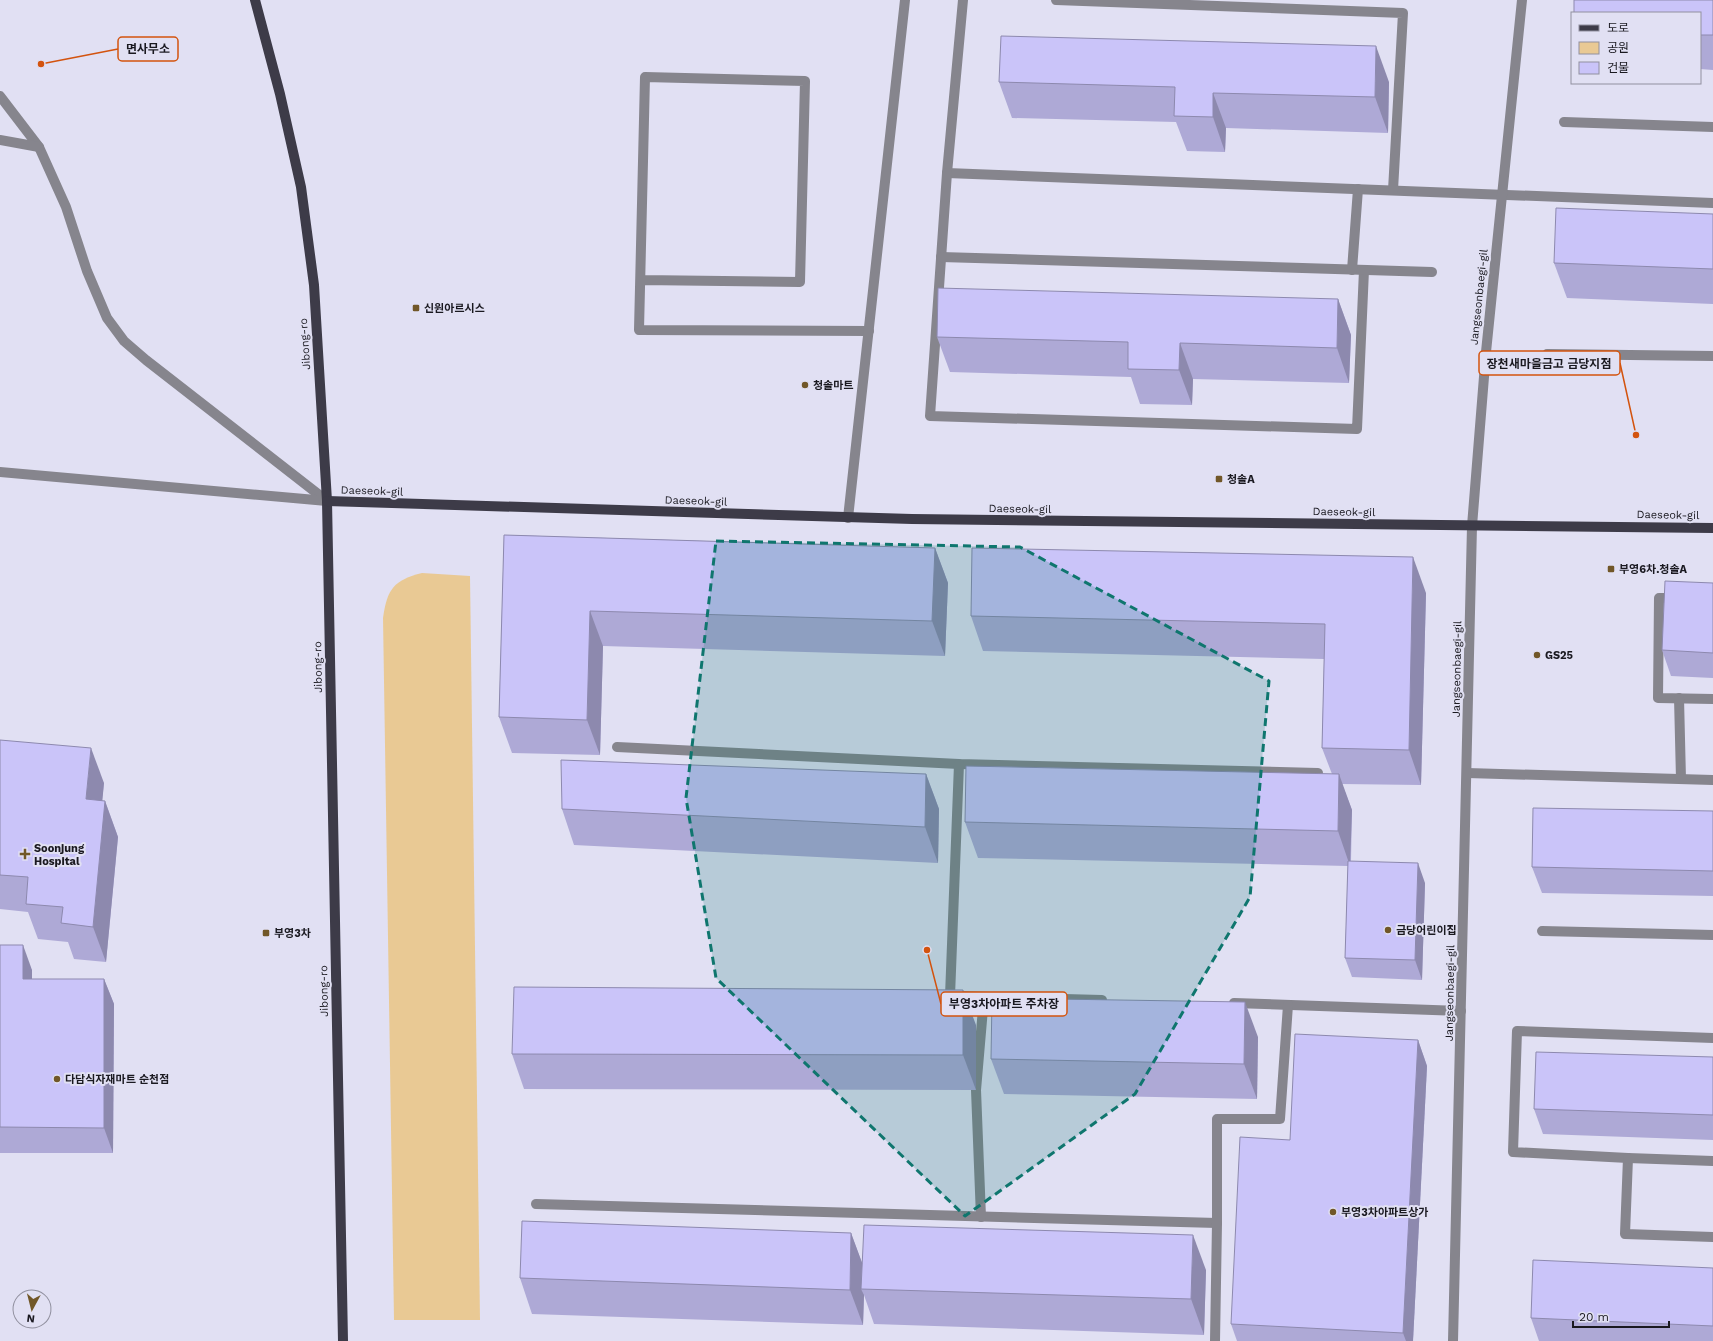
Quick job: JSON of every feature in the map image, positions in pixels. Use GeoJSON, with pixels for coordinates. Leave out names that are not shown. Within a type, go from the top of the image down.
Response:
{"type":"FeatureCollection","features":[{"type":"Feature","properties":{"kind":"main road","name":"Jibong-ro"},"geometry":{"type":"LineString","coordinates":[[255,0],[280,94],[301,187],[314,285],[326,501],[343,1341]]}},
{"type":"Feature","properties":{"kind":"main road","name":"Daeseok-gil"},"geometry":{"type":"LineString","coordinates":[[326,501],[848,518],[1713,528]]}},
{"type":"Feature","properties":{"kind":"street"},"geometry":{"type":"LineString","coordinates":[[848,518],[905,0]]}},
{"type":"Feature","properties":{"kind":"street"},"geometry":{"type":"LineString","coordinates":[[963,0],[947,173],[930,416],[1357,429],[1364,270]]}},
{"type":"Feature","properties":{"kind":"street"},"geometry":{"type":"LineString","coordinates":[[1056,0],[1403,13],[1393,190]]}},
{"type":"Feature","properties":{"kind":"street","name":"Jangseonbaegi-gil"},"geometry":{"type":"LineString","coordinates":[[1453,1341],[1462,1011],[1472,526],[1486,352],[1522,0]]}},
{"type":"Feature","properties":{"kind":"street"},"geometry":{"type":"LineString","coordinates":[[641,280],[800,282],[806,81],[645,77],[640,330],[869,331]]}},
{"type":"Feature","properties":{"kind":"street"},"geometry":{"type":"LineString","coordinates":[[0,96],[39,147],[66,207],[87,271],[107,318],[124,341],[158,370],[326,501]]}},
{"type":"Feature","properties":{"kind":"street"},"geometry":{"type":"LineString","coordinates":[[1564,122],[1713,127]]}},
{"type":"Feature","properties":{"kind":"street"},"geometry":{"type":"LineString","coordinates":[[0,140],[39,147]]}},
{"type":"Feature","properties":{"kind":"street"},"geometry":{"type":"LineString","coordinates":[[947,173],[1713,203]]}},
{"type":"Feature","properties":{"kind":"street"},"geometry":{"type":"LineString","coordinates":[[1352,270],[1358,189]]}},
{"type":"Feature","properties":{"kind":"street"},"geometry":{"type":"LineString","coordinates":[[941,257],[1432,272]]}},
{"type":"Feature","properties":{"kind":"street"},"geometry":{"type":"LineString","coordinates":[[1547,354],[1713,356]]}},
{"type":"Feature","properties":{"kind":"street"},"geometry":{"type":"LineString","coordinates":[[0,472],[326,501]]}},
{"type":"Feature","properties":{"kind":"street"},"geometry":{"type":"LineString","coordinates":[[1690,598],[1659,598],[1658,698],[1713,699]]}},
{"type":"Feature","properties":{"kind":"street"},"geometry":{"type":"LineString","coordinates":[[1679,698],[1681,779]]}},
{"type":"Feature","properties":{"kind":"street"},"geometry":{"type":"LineString","coordinates":[[617,747],[959,764],[1318,773]]}},
{"type":"Feature","properties":{"kind":"street"},"geometry":{"type":"LineString","coordinates":[[959,764],[946,996],[1112,1000]]}},
{"type":"Feature","properties":{"kind":"street"},"geometry":{"type":"LineString","coordinates":[[1467,773],[1713,780]]}},
{"type":"Feature","properties":{"kind":"street"},"geometry":{"type":"LineString","coordinates":[[1542,931],[1713,936]]}},
{"type":"Feature","properties":{"kind":"street"},"geometry":{"type":"LineString","coordinates":[[981,1217],[976,1090],[984,997]]}},
{"type":"Feature","properties":{"kind":"street"},"geometry":{"type":"LineString","coordinates":[[1224,1003],[1462,1011]]}},
{"type":"Feature","properties":{"kind":"street"},"geometry":{"type":"LineString","coordinates":[[1215,1341],[1217,1223],[1216,1120],[1280,1119],[1288,1004]]}},
{"type":"Feature","properties":{"kind":"street"},"geometry":{"type":"LineString","coordinates":[[1713,1038],[1517,1030],[1513,1152],[1628,1158],[1713,1160]]}},
{"type":"Feature","properties":{"kind":"street"},"geometry":{"type":"LineString","coordinates":[[1628,1158],[1625,1234],[1713,1237]]}},
{"type":"Feature","properties":{"kind":"street"},"geometry":{"type":"LineString","coordinates":[[536,1204],[1217,1223]]}},
{"type":"Feature","properties":{"kind":"highlighted area"},"geometry":{"type":"Polygon","coordinates":[[[716,541],[1020,547],[1269,681],[1250,897],[1135,1094],[965,1216],[716,978],[686,798],[716,541]]]}},
{"type":"Feature","properties":{"kind":"green space"},"geometry":{"type":"Polygon","coordinates":[[[422,573],[470,576],[480,1320],[394,1320],[383,618],[387,600],[394,587],[405,579],[422,573]]]}},
{"type":"Feature","properties":{"kind":"building"},"geometry":{"type":"Polygon","coordinates":[[[1574,0],[1713,0],[1713,35],[1701,35],[1701,12],[1574,12],[1574,0]]]}},
{"type":"Feature","properties":{"kind":"building"},"geometry":{"type":"Polygon","coordinates":[[[1001,36],[1376,46],[1375,97],[1213,93],[1213,117],[1174,116],[1175,87],[999,82],[1001,36]]]}},
{"type":"Feature","properties":{"kind":"building"},"geometry":{"type":"Polygon","coordinates":[[[1556,208],[1713,214],[1713,269],[1554,263],[1556,208]]]}},
{"type":"Feature","properties":{"kind":"building"},"geometry":{"type":"Polygon","coordinates":[[[938,288],[1338,299],[1337,348],[1180,343],[1179,370],[1128,369],[1128,342],[937,337],[938,288]]]}},
{"type":"Feature","properties":{"kind":"building"},"geometry":{"type":"Polygon","coordinates":[[[504,535],[935,548],[932,621],[590,611],[587,720],[499,717],[504,535]]]}},
{"type":"Feature","properties":{"kind":"building"},"geometry":{"type":"Polygon","coordinates":[[[972,548],[1413,557],[1409,750],[1322,748],[1325,624],[971,616],[972,548]]]}},
{"type":"Feature","properties":{"kind":"building"},"geometry":{"type":"Polygon","coordinates":[[[1665,581],[1713,583],[1713,653],[1662,650],[1665,581]]]}},
{"type":"Feature","properties":{"kind":"building"},"geometry":{"type":"Polygon","coordinates":[[[0,740],[91,748],[86,799],[105,801],[93,927],[61,923],[63,907],[26,904],[28,877],[0,875],[0,740]]]}},
{"type":"Feature","properties":{"kind":"building"},"geometry":{"type":"Polygon","coordinates":[[[561,760],[926,774],[925,827],[562,809],[561,760]]]}},
{"type":"Feature","properties":{"kind":"building"},"geometry":{"type":"Polygon","coordinates":[[[966,766],[1339,774],[1338,831],[965,822],[966,766]]]}},
{"type":"Feature","properties":{"kind":"building"},"geometry":{"type":"Polygon","coordinates":[[[1533,808],[1713,811],[1713,871],[1532,867],[1533,808]]]}},
{"type":"Feature","properties":{"kind":"building","name":"금당어린이집"},"geometry":{"type":"Polygon","coordinates":[[[1348,861],[1418,863],[1415,960],[1345,958],[1348,861]]]}},
{"type":"Feature","properties":{"kind":"building","name":"다담식자재마트 순천점"},"geometry":{"type":"Polygon","coordinates":[[[0,945],[23,945],[23,979],[104,979],[104,1128],[0,1127],[0,945]]]}},
{"type":"Feature","properties":{"kind":"building"},"geometry":{"type":"Polygon","coordinates":[[[514,987],[963,990],[963,1055],[512,1054],[514,987]]]}},
{"type":"Feature","properties":{"kind":"building"},"geometry":{"type":"Polygon","coordinates":[[[992,998],[1245,1002],[1244,1064],[991,1059],[992,998]]]}},
{"type":"Feature","properties":{"kind":"building","name":"부영3차아파트상가"},"geometry":{"type":"Polygon","coordinates":[[[1295,1034],[1418,1040],[1403,1333],[1231,1324],[1240,1137],[1290,1140],[1295,1034]]]}},
{"type":"Feature","properties":{"kind":"building"},"geometry":{"type":"Polygon","coordinates":[[[1536,1052],[1713,1057],[1713,1115],[1534,1109],[1536,1052]]]}},
{"type":"Feature","properties":{"kind":"building"},"geometry":{"type":"Polygon","coordinates":[[[522,1221],[851,1233],[850,1290],[520,1278],[522,1221]]]}},
{"type":"Feature","properties":{"kind":"building"},"geometry":{"type":"Polygon","coordinates":[[[864,1225],[1193,1235],[1191,1299],[861,1289],[864,1225]]]}},
{"type":"Feature","properties":{"kind":"building"},"geometry":{"type":"Polygon","coordinates":[[[1533,1260],[1713,1268],[1713,1326],[1531,1318],[1533,1260]]]}},
{"type":"Feature","properties":{"kind":"place","name":"면사무소"},"geometry":{"type":"Point","coordinates":[41,64]}},
{"type":"Feature","properties":{"kind":"place","name":"신원아르시스"},"geometry":{"type":"Point","coordinates":[416,308]}},
{"type":"Feature","properties":{"kind":"place","name":"청솔마트"},"geometry":{"type":"Point","coordinates":[805,385]}},
{"type":"Feature","properties":{"kind":"place","name":"장천새마을금고 금당지점"},"geometry":{"type":"Point","coordinates":[1636,435]}},
{"type":"Feature","properties":{"kind":"place","name":"청솔A"},"geometry":{"type":"Point","coordinates":[1219,479]}},
{"type":"Feature","properties":{"kind":"place","name":"부영6차.청솔A"},"geometry":{"type":"Point","coordinates":[1611,569]}},
{"type":"Feature","properties":{"kind":"place","name":"GS25"},"geometry":{"type":"Point","coordinates":[1537,655]}},
{"type":"Feature","properties":{"kind":"place","name":"Soonjung Hospital"},"geometry":{"type":"Point","coordinates":[25,854]}},
{"type":"Feature","properties":{"kind":"place","name":"금당어린이집"},"geometry":{"type":"Point","coordinates":[1388,930]}},
{"type":"Feature","properties":{"kind":"place","name":"부영3차"},"geometry":{"type":"Point","coordinates":[266,933]}},
{"type":"Feature","properties":{"kind":"place","name":"부영3차아파트 주차장"},"geometry":{"type":"Point","coordinates":[927,950]}},
{"type":"Feature","properties":{"kind":"place","name":"다담식자재마트 순천점"},"geometry":{"type":"Point","coordinates":[57,1079]}},
{"type":"Feature","properties":{"kind":"place","name":"부영3차아파트상가"},"geometry":{"type":"Point","coordinates":[1333,1212]}}]}
